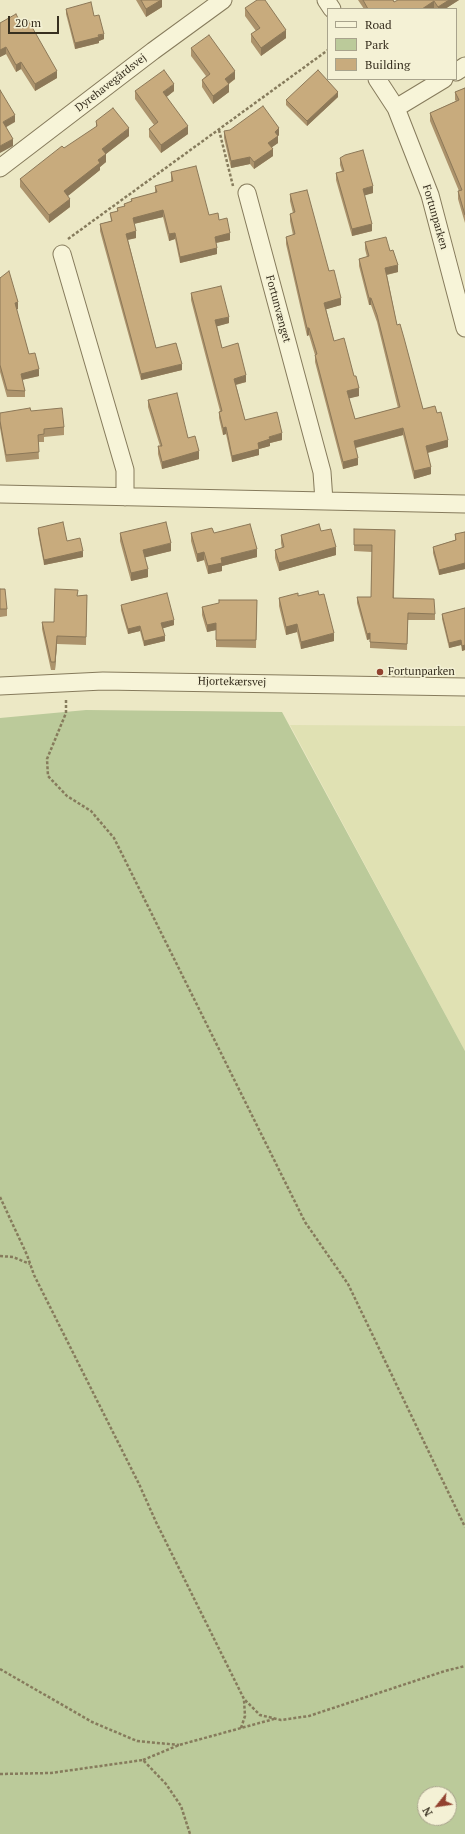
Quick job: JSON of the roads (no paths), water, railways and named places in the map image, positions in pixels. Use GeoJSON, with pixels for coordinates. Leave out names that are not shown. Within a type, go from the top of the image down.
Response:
{"type":"FeatureCollection","features":[{"type":"Feature","properties":{"kind":"street","name":"Dyrehavegårdsvej"},"geometry":{"type":"LineString","coordinates":[[0,168],[153,51],[223,0]]}},
{"type":"Feature","properties":{"kind":"street","name":"Fortunparken"},"geometry":{"type":"LineString","coordinates":[[378,80],[396,108],[430,195],[465,328]]}},
{"type":"Feature","properties":{"kind":"street"},"geometry":{"type":"LineString","coordinates":[[396,108],[442,80]]}},
{"type":"Feature","properties":{"kind":"street","name":"Fortunvænget"},"geometry":{"type":"LineString","coordinates":[[247,193],[322,472],[324,501]]}},
{"type":"Feature","properties":{"kind":"street"},"geometry":{"type":"LineString","coordinates":[[62,254],[124,470],[125,497]]}},
{"type":"Feature","properties":{"kind":"street"},"geometry":{"type":"LineString","coordinates":[[0,494],[465,504]]}},
{"type":"Feature","properties":{"kind":"street","name":"Hjortekærsvej"},"geometry":{"type":"LineString","coordinates":[[0,686],[103,681],[157,681],[465,688]]}},
{"type":"Feature","properties":{"kind":"place","name":"Fortunparken"},"geometry":{"type":"Point","coordinates":[380,672]}}]}
